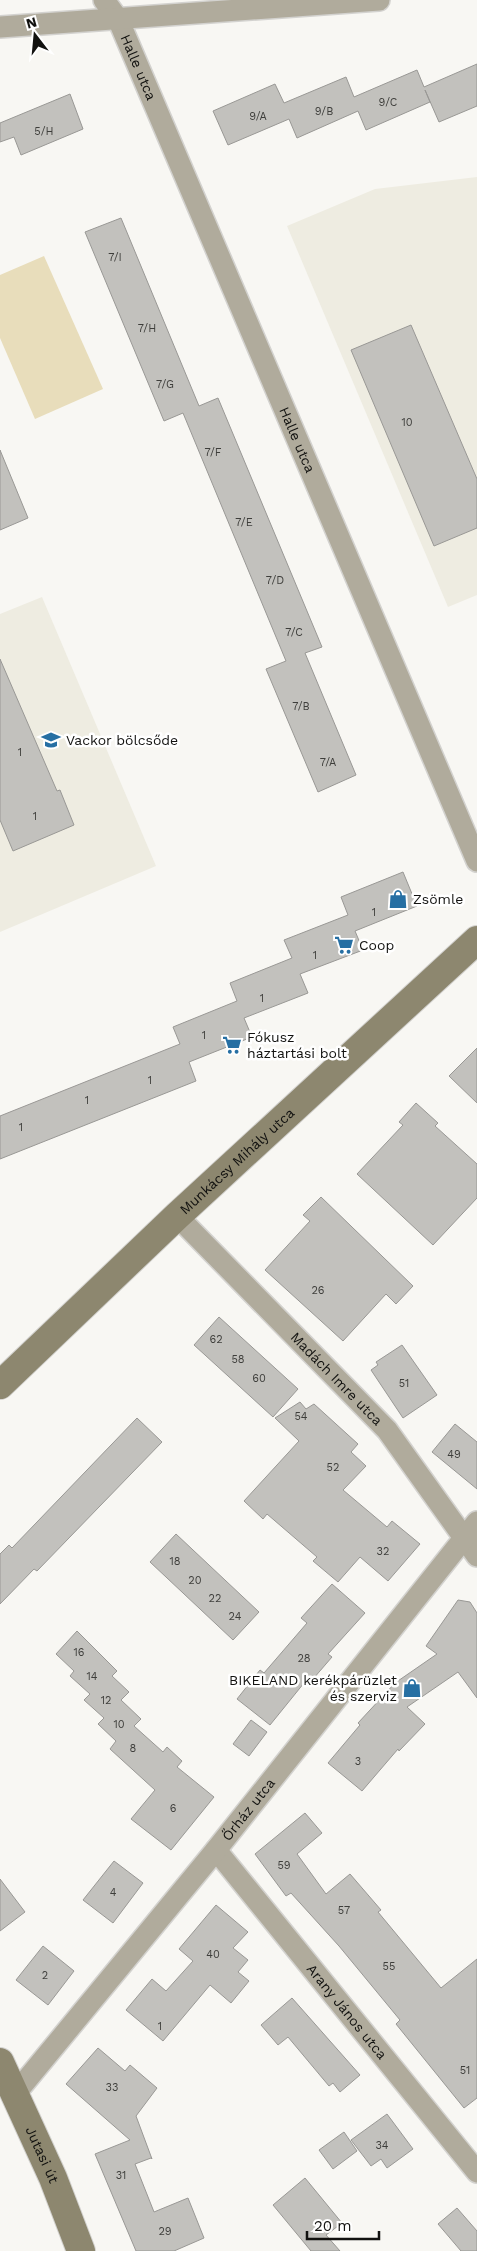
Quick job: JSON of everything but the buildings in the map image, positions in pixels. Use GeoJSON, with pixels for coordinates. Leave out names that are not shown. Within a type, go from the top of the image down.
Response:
{"type":"FeatureCollection","features":[{"type":"Feature","properties":{"kind":"street","name":"Halle utca"},"geometry":{"type":"LineString","coordinates":[[104,0],[118,18],[477,861]]}},
{"type":"Feature","properties":{"kind":"street","name":"Halle utca"},"geometry":{"type":"LineString","coordinates":[[0,27],[379,0]]}},
{"type":"Feature","properties":{"kind":"street","name":"Munkácsy Mihály utca"},"geometry":{"type":"LineString","coordinates":[[0,1385],[177,1216],[477,940]]}},
{"type":"Feature","properties":{"kind":"street","name":"Madách Imre utca"},"geometry":{"type":"LineString","coordinates":[[177,1216],[387,1430],[470,1530],[477,1556]]}},
{"type":"Feature","properties":{"kind":"street","name":"Őrház utca"},"geometry":{"type":"LineString","coordinates":[[15,2094],[216,1850],[470,1530]]}},
{"type":"Feature","properties":{"kind":"street","name":"Arany János utca"},"geometry":{"type":"LineString","coordinates":[[216,1850],[477,2172]]}},
{"type":"Feature","properties":{"kind":"street","name":"Jutasi út"},"geometry":{"type":"LineString","coordinates":[[0,2062],[56,2185],[81,2251]]}},
{"type":"Feature","properties":{"kind":"shaded area"},"geometry":{"type":"Polygon","coordinates":[[[477,177],[477,595],[448,607],[287,226],[375,189],[477,177]]]}},
{"type":"Feature","properties":{"kind":"shaded area"},"geometry":{"type":"Polygon","coordinates":[[[44,256],[103,389],[35,419],[0,338],[0,275],[44,256]]]}},
{"type":"Feature","properties":{"kind":"shaded area","name":"Vackor bölcsőde"},"geometry":{"type":"Polygon","coordinates":[[[42,597],[156,866],[0,932],[0,614],[42,597]]]}},
{"type":"Feature","properties":{"kind":"place","name":"Vackor bölcsőde"},"geometry":{"type":"Point","coordinates":[51,740]}},
{"type":"Feature","properties":{"kind":"place","name":"Zsömle"},"geometry":{"type":"Point","coordinates":[398,899]}},
{"type":"Feature","properties":{"kind":"place","name":"Coop"},"geometry":{"type":"Point","coordinates":[344,945]}},
{"type":"Feature","properties":{"kind":"place","name":"Fókusz háztartási bolt"},"geometry":{"type":"Point","coordinates":[232,1045]}},
{"type":"Feature","properties":{"kind":"place","name":"BIKELAND kerékpárüzlet és szerviz"},"geometry":{"type":"Point","coordinates":[412,1688]}}]}
